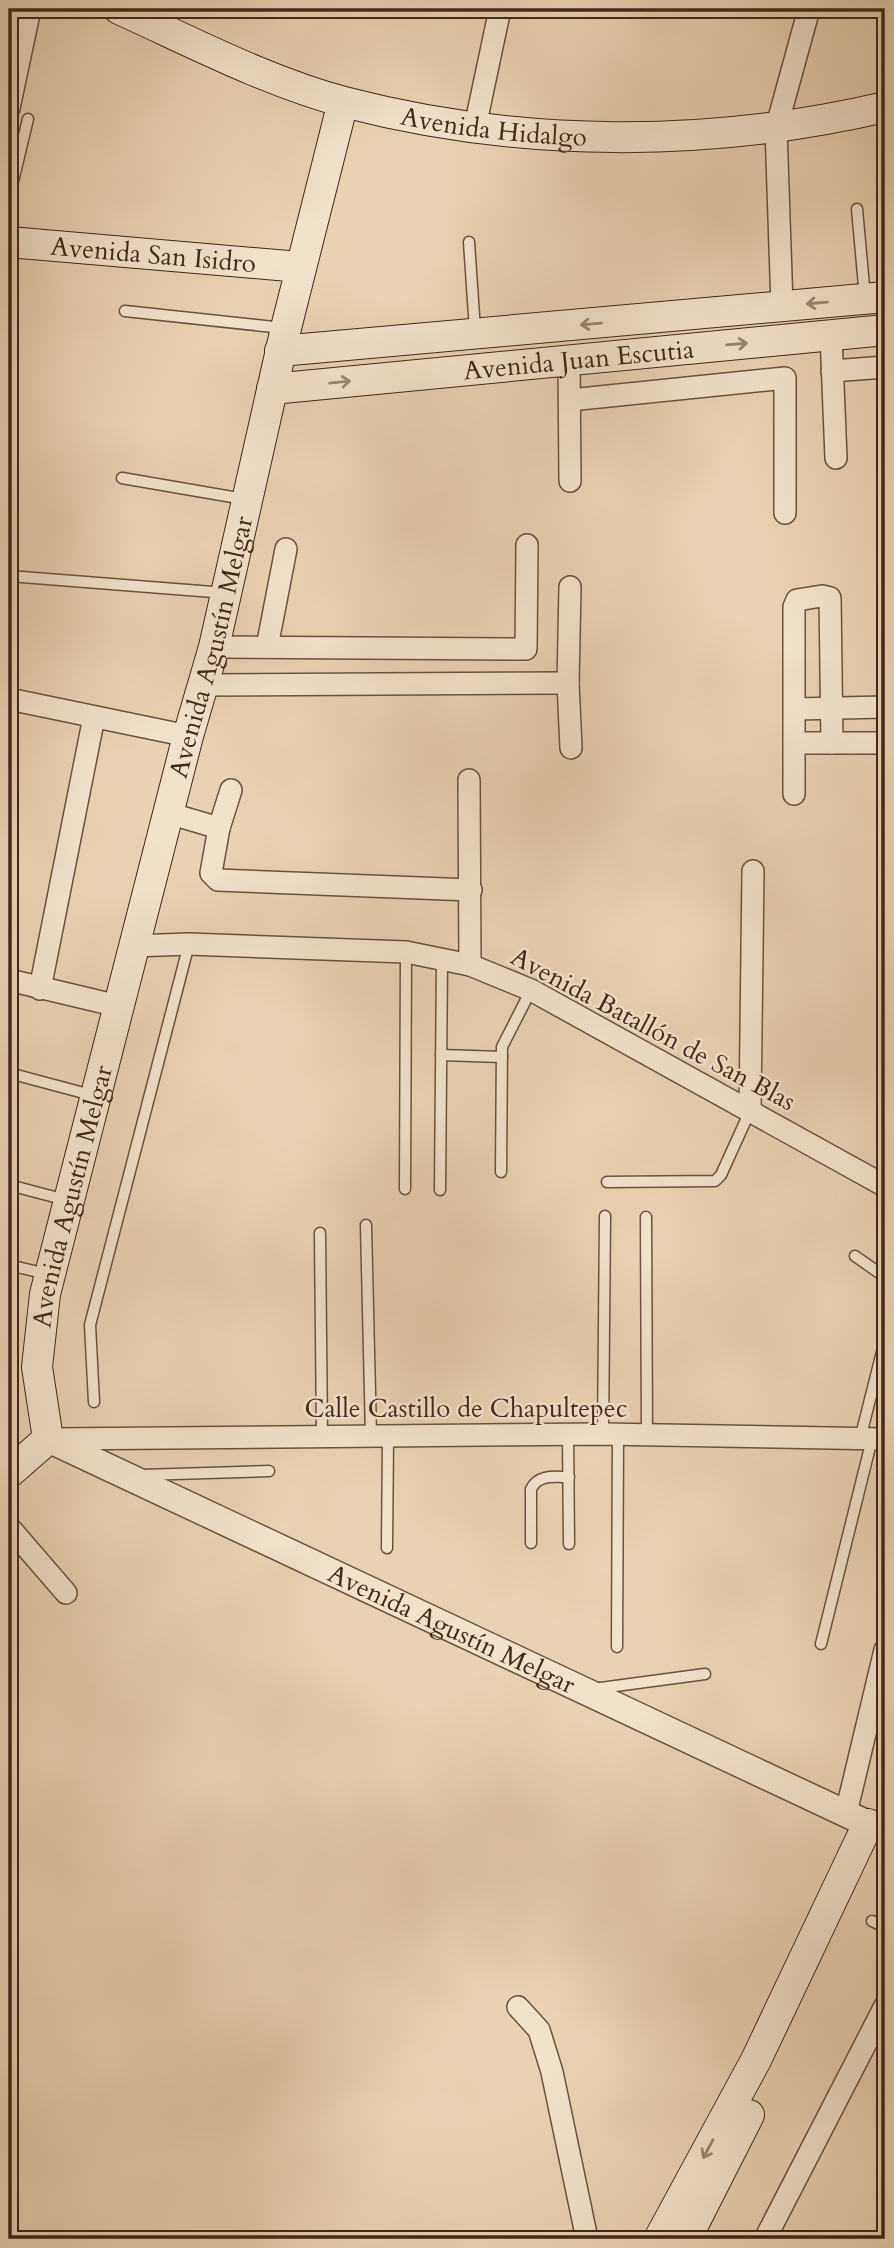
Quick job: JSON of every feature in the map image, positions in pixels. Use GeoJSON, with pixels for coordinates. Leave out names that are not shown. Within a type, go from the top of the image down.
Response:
{"type":"FeatureCollection","features":[{"type":"Feature","properties":{"kind":"main road","name":"Avenida Hidalgo"},"geometry":{"type":"LineString","coordinates":[[119,9],[239,64],[343,102],[475,127],[599,136],[684,138],[776,129],[885,107]]}},
{"type":"Feature","properties":{"kind":"main road","name":"Avenida Agustín Melgar"},"geometry":{"type":"LineString","coordinates":[[48,1439],[37,1367],[49,1275],[188,736],[214,647],[300,267],[343,102]]}},
{"type":"Feature","properties":{"kind":"main road","name":"Avenida San Isidro"},"geometry":{"type":"LineString","coordinates":[[9,242],[300,267]]}},
{"type":"Feature","properties":{"kind":"main road","name":"Avenida Juan Escutia"},"geometry":{"type":"LineString","coordinates":[[283,340],[476,334],[875,298]]}},
{"type":"Feature","properties":{"kind":"main road","name":"Avenida Juan Escutia"},"geometry":{"type":"LineString","coordinates":[[272,389],[885,330]]}},
{"type":"Feature","properties":{"kind":"main road"},"geometry":{"type":"LineString","coordinates":[[9,1473],[48,1439]]}},
{"type":"Feature","properties":{"kind":"main road"},"geometry":{"type":"LineString","coordinates":[[686,2239],[871,1825]]}},
{"type":"Feature","properties":{"kind":"main road"},"geometry":{"type":"LineString","coordinates":[[659,2239],[765,2064]]}},
{"type":"Feature","properties":{"kind":"street"},"geometry":{"type":"LineString","coordinates":[[9,108],[30,9]]}},
{"type":"Feature","properties":{"kind":"street"},"geometry":{"type":"LineString","coordinates":[[475,127],[500,9]]}},
{"type":"Feature","properties":{"kind":"street"},"geometry":{"type":"LineString","coordinates":[[782,306],[776,129],[809,9]]}},
{"type":"Feature","properties":{"kind":"street"},"geometry":{"type":"LineString","coordinates":[[831,335],[836,458]]}},
{"type":"Feature","properties":{"kind":"street"},"geometry":{"type":"LineString","coordinates":[[785,339],[785,513]]}},
{"type":"Feature","properties":{"kind":"street"},"geometry":{"type":"LineString","coordinates":[[673,350],[675,388]]}},
{"type":"Feature","properties":{"kind":"street"},"geometry":{"type":"LineString","coordinates":[[569,360],[570,481]]}},
{"type":"Feature","properties":{"kind":"street"},"geometry":{"type":"LineString","coordinates":[[832,371],[885,367]]}},
{"type":"Feature","properties":{"kind":"street"},"geometry":{"type":"LineString","coordinates":[[570,400],[785,378]]}},
{"type":"Feature","properties":{"kind":"street"},"geometry":{"type":"LineString","coordinates":[[526,683],[527,545]]}},
{"type":"Feature","properties":{"kind":"street"},"geometry":{"type":"LineString","coordinates":[[267,647],[286,549]]}},
{"type":"Feature","properties":{"kind":"street"},"geometry":{"type":"LineString","coordinates":[[570,587],[568,683],[571,748]]}},
{"type":"Feature","properties":{"kind":"street"},"geometry":{"type":"LineString","coordinates":[[794,794],[796,600],[822,596],[830,598],[832,743]]}},
{"type":"Feature","properties":{"kind":"street"},"geometry":{"type":"LineString","coordinates":[[214,647],[526,649]]}},
{"type":"Feature","properties":{"kind":"street"},"geometry":{"type":"LineString","coordinates":[[203,685],[568,683]]}},
{"type":"Feature","properties":{"kind":"street"},"geometry":{"type":"LineString","coordinates":[[9,699],[188,736]]}},
{"type":"Feature","properties":{"kind":"street"},"geometry":{"type":"LineString","coordinates":[[795,709],[885,708]]}},
{"type":"Feature","properties":{"kind":"street"},"geometry":{"type":"LineString","coordinates":[[40,989],[94,717]]}},
{"type":"Feature","properties":{"kind":"street"},"geometry":{"type":"LineString","coordinates":[[794,743],[885,743]]}},
{"type":"Feature","properties":{"kind":"street"},"geometry":{"type":"LineString","coordinates":[[470,780],[470,965]]}},
{"type":"Feature","properties":{"kind":"street"},"geometry":{"type":"LineString","coordinates":[[232,790],[211,863],[211,873],[218,880],[471,890]]}},
{"type":"Feature","properties":{"kind":"street"},"geometry":{"type":"LineString","coordinates":[[168,813],[219,828]]}},
{"type":"Feature","properties":{"kind":"street"},"geometry":{"type":"LineString","coordinates":[[750,1111],[753,871]]}},
{"type":"Feature","properties":{"kind":"street","name":"Avenida Batallón de San Blas"},"geometry":{"type":"LineString","coordinates":[[133,946],[189,944],[406,951],[470,965],[531,990],[885,1186]]}},
{"type":"Feature","properties":{"kind":"street"},"geometry":{"type":"LineString","coordinates":[[9,980],[118,1006]]}},
{"type":"Feature","properties":{"kind":"street","name":"Calle Castillo de Chapultepec"},"geometry":{"type":"LineString","coordinates":[[48,1439],[611,1434],[872,1439]]}},
{"type":"Feature","properties":{"kind":"street","name":"Avenida Agustín Melgar"},"geometry":{"type":"LineString","coordinates":[[48,1439],[871,1825]]}},
{"type":"Feature","properties":{"kind":"street"},"geometry":{"type":"LineString","coordinates":[[9,1527],[66,1593]]}},
{"type":"Feature","properties":{"kind":"street"},"geometry":{"type":"LineString","coordinates":[[871,1825],[885,1650]]}},
{"type":"Feature","properties":{"kind":"street"},"geometry":{"type":"LineString","coordinates":[[765,2239],[885,2006]]}},
{"type":"Feature","properties":{"kind":"street"},"geometry":{"type":"LineString","coordinates":[[518,2007],[539,2030],[552,2072],[587,2239]]}},
{"type":"Feature","properties":{"kind":"lane"},"geometry":{"type":"LineString","coordinates":[[9,198],[28,118]]}},
{"type":"Feature","properties":{"kind":"lane"},"geometry":{"type":"LineString","coordinates":[[857,209],[875,298]]}},
{"type":"Feature","properties":{"kind":"lane"},"geometry":{"type":"LineString","coordinates":[[469,242],[476,334]]}},
{"type":"Feature","properties":{"kind":"lane"},"geometry":{"type":"LineString","coordinates":[[125,311],[283,340]]}},
{"type":"Feature","properties":{"kind":"lane"},"geometry":{"type":"LineString","coordinates":[[122,478],[247,500]]}},
{"type":"Feature","properties":{"kind":"lane"},"geometry":{"type":"LineString","coordinates":[[9,576],[226,593]]}},
{"type":"Feature","properties":{"kind":"lane"},"geometry":{"type":"LineString","coordinates":[[94,1402],[90,1325],[189,944]]}},
{"type":"Feature","properties":{"kind":"lane"},"geometry":{"type":"LineString","coordinates":[[405,1189],[406,951]]}},
{"type":"Feature","properties":{"kind":"lane"},"geometry":{"type":"LineString","coordinates":[[440,1190],[442,960]]}},
{"type":"Feature","properties":{"kind":"lane"},"geometry":{"type":"LineString","coordinates":[[501,1172],[502,1047],[531,990]]}},
{"type":"Feature","properties":{"kind":"lane"},"geometry":{"type":"LineString","coordinates":[[441,1055],[502,1057]]}},
{"type":"Feature","properties":{"kind":"lane"},"geometry":{"type":"LineString","coordinates":[[9,1073],[95,1096]]}},
{"type":"Feature","properties":{"kind":"lane"},"geometry":{"type":"LineString","coordinates":[[607,1182],[715,1181],[725,1167],[750,1111]]}},
{"type":"Feature","properties":{"kind":"lane"},"geometry":{"type":"LineString","coordinates":[[9,1185],[68,1200]]}},
{"type":"Feature","properties":{"kind":"lane"},"geometry":{"type":"LineString","coordinates":[[605,1216],[617,1647]]}},
{"type":"Feature","properties":{"kind":"lane"},"geometry":{"type":"LineString","coordinates":[[646,1217],[647,1435]]}},
{"type":"Feature","properties":{"kind":"lane"},"geometry":{"type":"LineString","coordinates":[[366,1225],[387,1548]]}},
{"type":"Feature","properties":{"kind":"lane"},"geometry":{"type":"LineString","coordinates":[[320,1233],[322,1437]]}},
{"type":"Feature","properties":{"kind":"lane"},"geometry":{"type":"LineString","coordinates":[[855,1256],[885,1277]]}},
{"type":"Feature","properties":{"kind":"lane"},"geometry":{"type":"LineString","coordinates":[[9,1265],[49,1275]]}},
{"type":"Feature","properties":{"kind":"lane"},"geometry":{"type":"LineString","coordinates":[[821,1644],[872,1439],[885,1340]]}},
{"type":"Feature","properties":{"kind":"lane"},"geometry":{"type":"LineString","coordinates":[[568,1434],[569,1544]]}},
{"type":"Feature","properties":{"kind":"lane"},"geometry":{"type":"LineString","coordinates":[[128,1476],[269,1471]]}},
{"type":"Feature","properties":{"kind":"lane"},"geometry":{"type":"LineString","coordinates":[[531,1543],[531,1489],[535,1481],[569,1477]]}},
{"type":"Feature","properties":{"kind":"lane"},"geometry":{"type":"LineString","coordinates":[[585,1690],[705,1674]]}},
{"type":"Feature","properties":{"kind":"lane"},"geometry":{"type":"LineString","coordinates":[[872,1921],[885,1927]]}}]}
